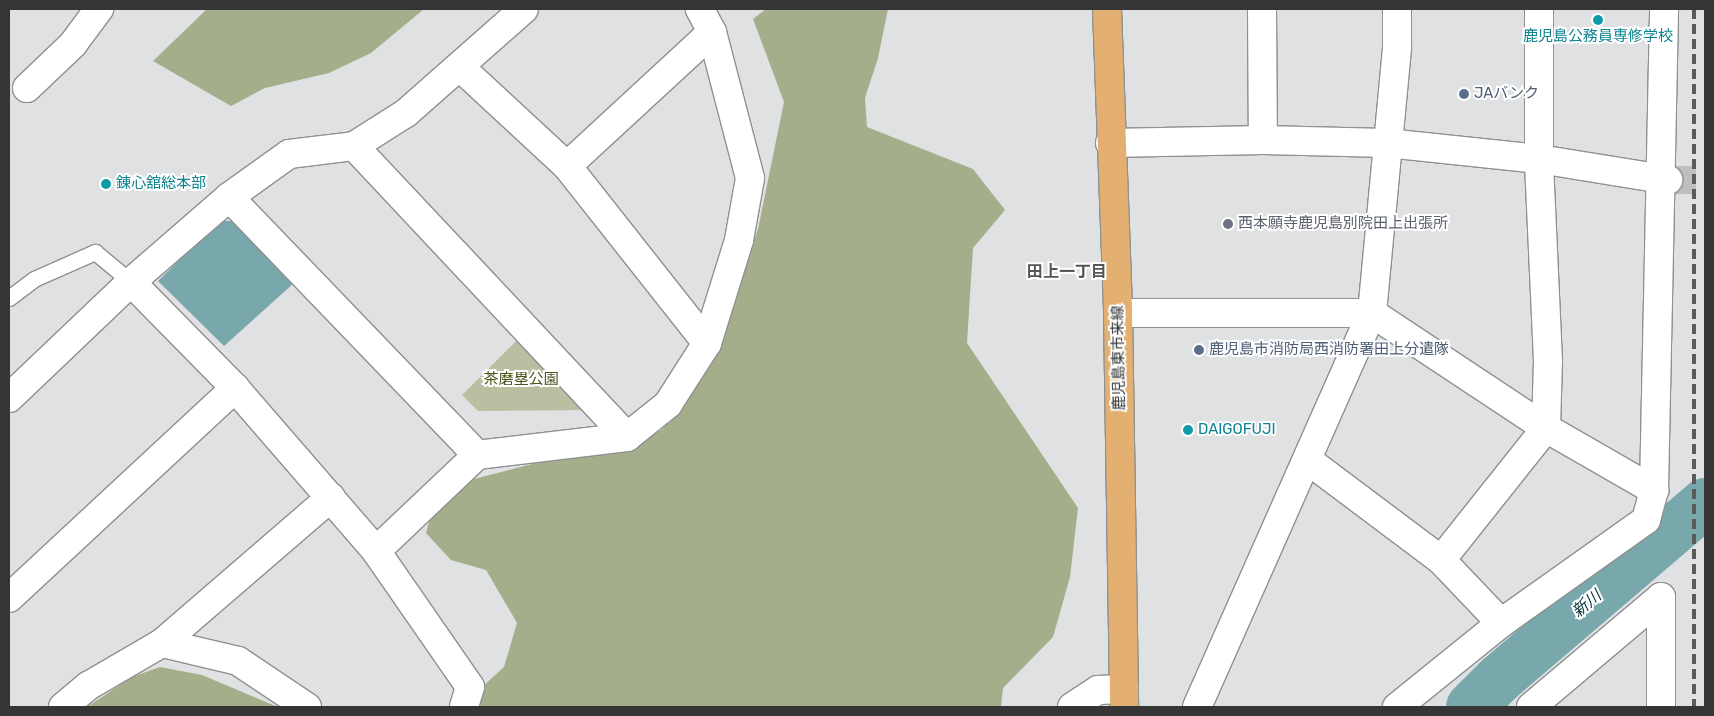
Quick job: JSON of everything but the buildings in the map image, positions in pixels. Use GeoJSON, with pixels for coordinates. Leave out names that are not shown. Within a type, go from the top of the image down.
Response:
{"type":"FeatureCollection","features":[{"type":"Feature","properties":{"kind":"main road","name":"鹿児島東市来線"},"geometry":{"type":"LineString","coordinates":[[1107,9],[1110,143],[1118,313],[1124,698]]}},
{"type":"Feature","properties":{"kind":"street"},"geometry":{"type":"LineString","coordinates":[[27,88],[73,44],[98,9]]}},
{"type":"Feature","properties":{"kind":"street"},"geometry":{"type":"LineString","coordinates":[[9,398],[131,282],[229,197],[289,154],[354,146],[406,113],[524,9]]}},
{"type":"Feature","properties":{"kind":"street"},"geometry":{"type":"LineString","coordinates":[[1262,9],[1263,140]]}},
{"type":"Feature","properties":{"kind":"street"},"geometry":{"type":"LineString","coordinates":[[1197,707],[1309,461],[1372,313],[1397,47],[1397,9]]}},
{"type":"Feature","properties":{"kind":"street"},"geometry":{"type":"LineString","coordinates":[[1441,560],[1546,428],[1548,361],[1539,159],[1539,9]]}},
{"type":"Feature","properties":{"kind":"street"},"geometry":{"type":"LineString","coordinates":[[1397,707],[1501,623],[1646,520],[1654,490],[1663,180],[1664,9]]}},
{"type":"Feature","properties":{"kind":"street"},"geometry":{"type":"LineString","coordinates":[[567,166],[706,20]]}},
{"type":"Feature","properties":{"kind":"street"},"geometry":{"type":"LineString","coordinates":[[376,551],[477,455],[627,437],[668,404],[707,343],[739,240],[750,178],[706,20]]}},
{"type":"Feature","properties":{"kind":"street"},"geometry":{"type":"LineString","coordinates":[[460,67],[567,166],[707,343]]}},
{"type":"Feature","properties":{"kind":"street"},"geometry":{"type":"LineString","coordinates":[[1110,143],[1263,140],[1387,143],[1539,159],[1663,180]]}},
{"type":"Feature","properties":{"kind":"street"},"geometry":{"type":"LineString","coordinates":[[354,146],[627,437]]}},
{"type":"Feature","properties":{"kind":"street"},"geometry":{"type":"LineString","coordinates":[[229,197],[477,455]]}},
{"type":"Feature","properties":{"kind":"street"},"geometry":{"type":"LineString","coordinates":[[131,282],[235,388],[376,551],[470,687],[464,707]]}},
{"type":"Feature","properties":{"kind":"street"},"geometry":{"type":"LineString","coordinates":[[1118,313],[1372,313],[1546,428],[1654,490]]}},
{"type":"Feature","properties":{"kind":"street"},"geometry":{"type":"LineString","coordinates":[[9,598],[235,388]]}},
{"type":"Feature","properties":{"kind":"street"},"geometry":{"type":"LineString","coordinates":[[1309,461],[1441,560],[1501,623]]}},
{"type":"Feature","properties":{"kind":"street"},"geometry":{"type":"LineString","coordinates":[[63,707],[88,686],[162,644],[331,497]]}},
{"type":"Feature","properties":{"kind":"street"},"geometry":{"type":"LineString","coordinates":[[1531,707],[1661,597],[1661,707]]}},
{"type":"Feature","properties":{"kind":"street"},"geometry":{"type":"LineString","coordinates":[[162,644],[238,661],[307,707]]}},
{"type":"Feature","properties":{"kind":"street"},"geometry":{"type":"LineString","coordinates":[[1072,707],[1098,690],[1124,698]]}},
{"type":"Feature","properties":{"kind":"lane"},"geometry":{"type":"LineString","coordinates":[[9,298],[34,279],[95,252],[131,282]]}},
{"type":"Feature","properties":{"kind":"green space"},"geometry":{"type":"Polygon","coordinates":[[[207,9],[424,9],[371,53],[329,73],[265,88],[231,106],[153,61],[207,9]]]}},
{"type":"Feature","properties":{"kind":"green space"},"geometry":{"type":"Polygon","coordinates":[[[766,9],[888,9],[878,58],[865,98],[867,127],[973,169],[1005,210],[973,248],[967,343],[1078,508],[1070,577],[1053,637],[1003,688],[1001,707],[460,707],[504,667],[517,623],[486,570],[451,560],[426,533],[432,511],[470,480],[660,431],[681,412],[721,335],[758,229],[784,102],[753,19],[766,9]]]}},
{"type":"Feature","properties":{"kind":"green space","name":"茶磨塁公園"},"geometry":{"type":"Polygon","coordinates":[[[521,336],[593,410],[478,411],[462,395],[521,336]]]}},
{"type":"Feature","properties":{"kind":"green space"},"geometry":{"type":"Polygon","coordinates":[[[160,667],[202,675],[278,707],[87,707],[132,677],[160,667]]]}},
{"type":"Feature","properties":{"kind":"water"},"geometry":{"type":"Polygon","coordinates":[[[219,221],[233,221],[295,282],[224,346],[158,281],[219,221]]]}},
{"type":"Feature","properties":{"kind":"waterway","name":"新川"},"geometry":{"type":"LineString","coordinates":[[1471,707],[1499,679],[1705,503]]}},
{"type":"Feature","properties":{"kind":"tunnel"},"geometry":{"type":"LineString","coordinates":[[1668,180],[1705,180]]}},
{"type":"Feature","properties":{"kind":"railway"},"geometry":{"type":"LineString","coordinates":[[1694,9],[1694,707]]}},
{"type":"Feature","properties":{"kind":"place","name":"鹿児島公務員専修学校"},"geometry":{"type":"Point","coordinates":[1598,20]}},
{"type":"Feature","properties":{"kind":"place","name":"JAバンク"},"geometry":{"type":"Point","coordinates":[1464,94]}},
{"type":"Feature","properties":{"kind":"place","name":"錬心舘総本部"},"geometry":{"type":"Point","coordinates":[106,184]}},
{"type":"Feature","properties":{"kind":"place","name":"西本願寺鹿児島別院田上出張所"},"geometry":{"type":"Point","coordinates":[1228,224]}},
{"type":"Feature","properties":{"kind":"place","name":"鹿児島市消防局西消防署田上分遣隊"},"geometry":{"type":"Point","coordinates":[1199,350]}},
{"type":"Feature","properties":{"kind":"place","name":"DAIGOFUJI"},"geometry":{"type":"Point","coordinates":[1188,430]}},
{"type":"Feature","properties":{"kind":"district","name":"田上一丁目"},"geometry":{"type":"Point","coordinates":[1067,272]}}]}
